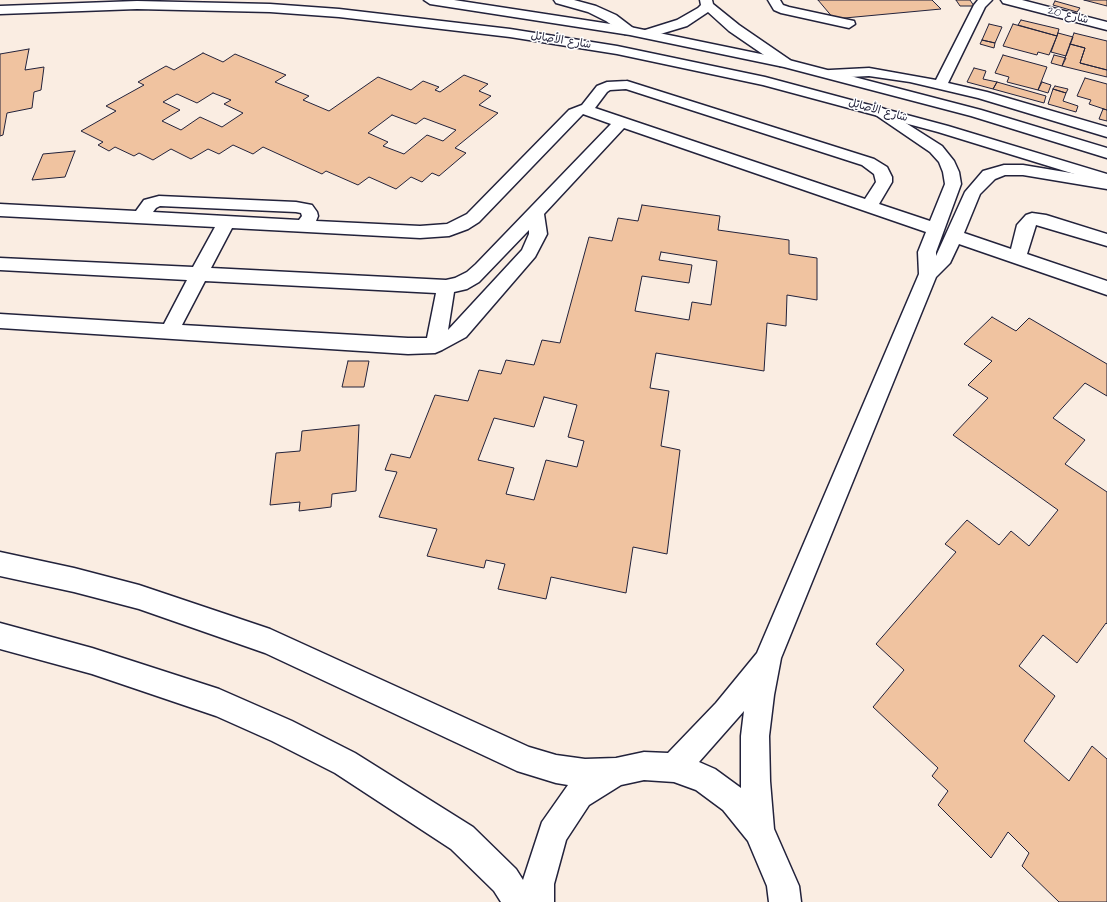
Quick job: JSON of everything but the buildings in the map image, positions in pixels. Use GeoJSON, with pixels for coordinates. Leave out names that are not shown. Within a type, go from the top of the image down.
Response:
{"type":"FeatureCollection","features":[{"type":"Feature","properties":{"kind":"street","name":"شارع الأصايل"},"geometry":{"type":"LineString","coordinates":[[430,0],[647,34],[785,63],[976,113],[1107,153]]}},
{"type":"Feature","properties":{"kind":"street"},"geometry":{"type":"LineString","coordinates":[[560,0],[592,9],[611,18],[630,31]]}},
{"type":"Feature","properties":{"kind":"street"},"geometry":{"type":"LineString","coordinates":[[774,0],[778,7],[785,10],[849,24]]}},
{"type":"Feature","properties":{"kind":"street"},"geometry":{"type":"LineString","coordinates":[[940,85],[980,5],[986,0]]}},
{"type":"Feature","properties":{"kind":"street","name":"شارع 20"},"geometry":{"type":"LineString","coordinates":[[1007,0],[1107,26]]}},
{"type":"Feature","properties":{"kind":"street"},"geometry":{"type":"LineString","coordinates":[[647,34],[682,23],[702,11],[707,2],[746,38],[785,63]]}},
{"type":"Feature","properties":{"kind":"street","name":"شارع الأصايل"},"geometry":{"type":"LineString","coordinates":[[0,10],[88,6],[200,6],[331,13],[510,33],[652,57],[758,80],[874,109],[1007,147],[1107,179]]}},
{"type":"Feature","properties":{"kind":"street"},"geometry":{"type":"LineString","coordinates":[[830,74],[869,72],[889,74],[940,85],[1107,132]]}},
{"type":"Feature","properties":{"kind":"street"},"geometry":{"type":"LineString","coordinates":[[586,110],[602,89],[607,86],[627,85],[868,162],[881,171],[884,177],[884,182],[870,206]]}},
{"type":"Feature","properties":{"kind":"street"},"geometry":{"type":"LineString","coordinates":[[874,109],[923,139],[936,149],[946,161],[951,172],[952,184],[927,252],[928,274]]}},
{"type":"Feature","properties":{"kind":"street"},"geometry":{"type":"LineString","coordinates":[[0,210],[435,232],[462,225],[477,214],[574,113],[579,110],[586,110],[935,228]]}},
{"type":"Feature","properties":{"kind":"street"},"geometry":{"type":"LineString","coordinates":[[0,264],[446,287],[460,284],[473,278],[621,122]]}},
{"type":"Feature","properties":{"kind":"street"},"geometry":{"type":"LineString","coordinates":[[759,830],[755,781],[755,736],[760,695],[768,658],[928,274],[944,258],[973,192],[989,175],[1004,170],[1022,170],[1107,184]]}},
{"type":"Feature","properties":{"kind":"street"},"geometry":{"type":"LineString","coordinates":[[140,218],[150,204],[159,200],[301,207],[309,212],[310,216],[306,226]]}},
{"type":"Feature","properties":{"kind":"street"},"geometry":{"type":"LineString","coordinates":[[0,321],[408,346],[435,345],[448,340],[459,332],[529,253],[538,234],[534,214]]}},
{"type":"Feature","properties":{"kind":"street"},"geometry":{"type":"LineString","coordinates":[[1017,258],[1026,225],[1032,219],[1046,221],[1107,240]]}},
{"type":"Feature","properties":{"kind":"street"},"geometry":{"type":"LineString","coordinates":[[169,332],[226,222]]}},
{"type":"Feature","properties":{"kind":"street"},"geometry":{"type":"LineString","coordinates":[[954,236],[1107,288]]}},
{"type":"Feature","properties":{"kind":"street"},"geometry":{"type":"LineString","coordinates":[[435,345],[446,287]]}},
{"type":"Feature","properties":{"kind":"street"},"geometry":{"type":"LineString","coordinates":[[0,564],[125,593],[212,620],[270,642],[527,761],[556,769],[585,773],[616,772],[644,766],[674,768],[705,780],[734,800],[759,830],[787,897]]}},
{"type":"Feature","properties":{"kind":"street"},"geometry":{"type":"LineString","coordinates":[[0,636],[27,642],[92,661],[219,703],[282,730],[346,763],[462,838],[505,880],[519,902]]}},
{"type":"Feature","properties":{"kind":"street"},"geometry":{"type":"LineString","coordinates":[[674,768],[726,713],[768,658]]}},
{"type":"Feature","properties":{"kind":"street"},"geometry":{"type":"LineString","coordinates":[[538,902],[538,884],[552,833],[579,795],[616,772]]}}]}
